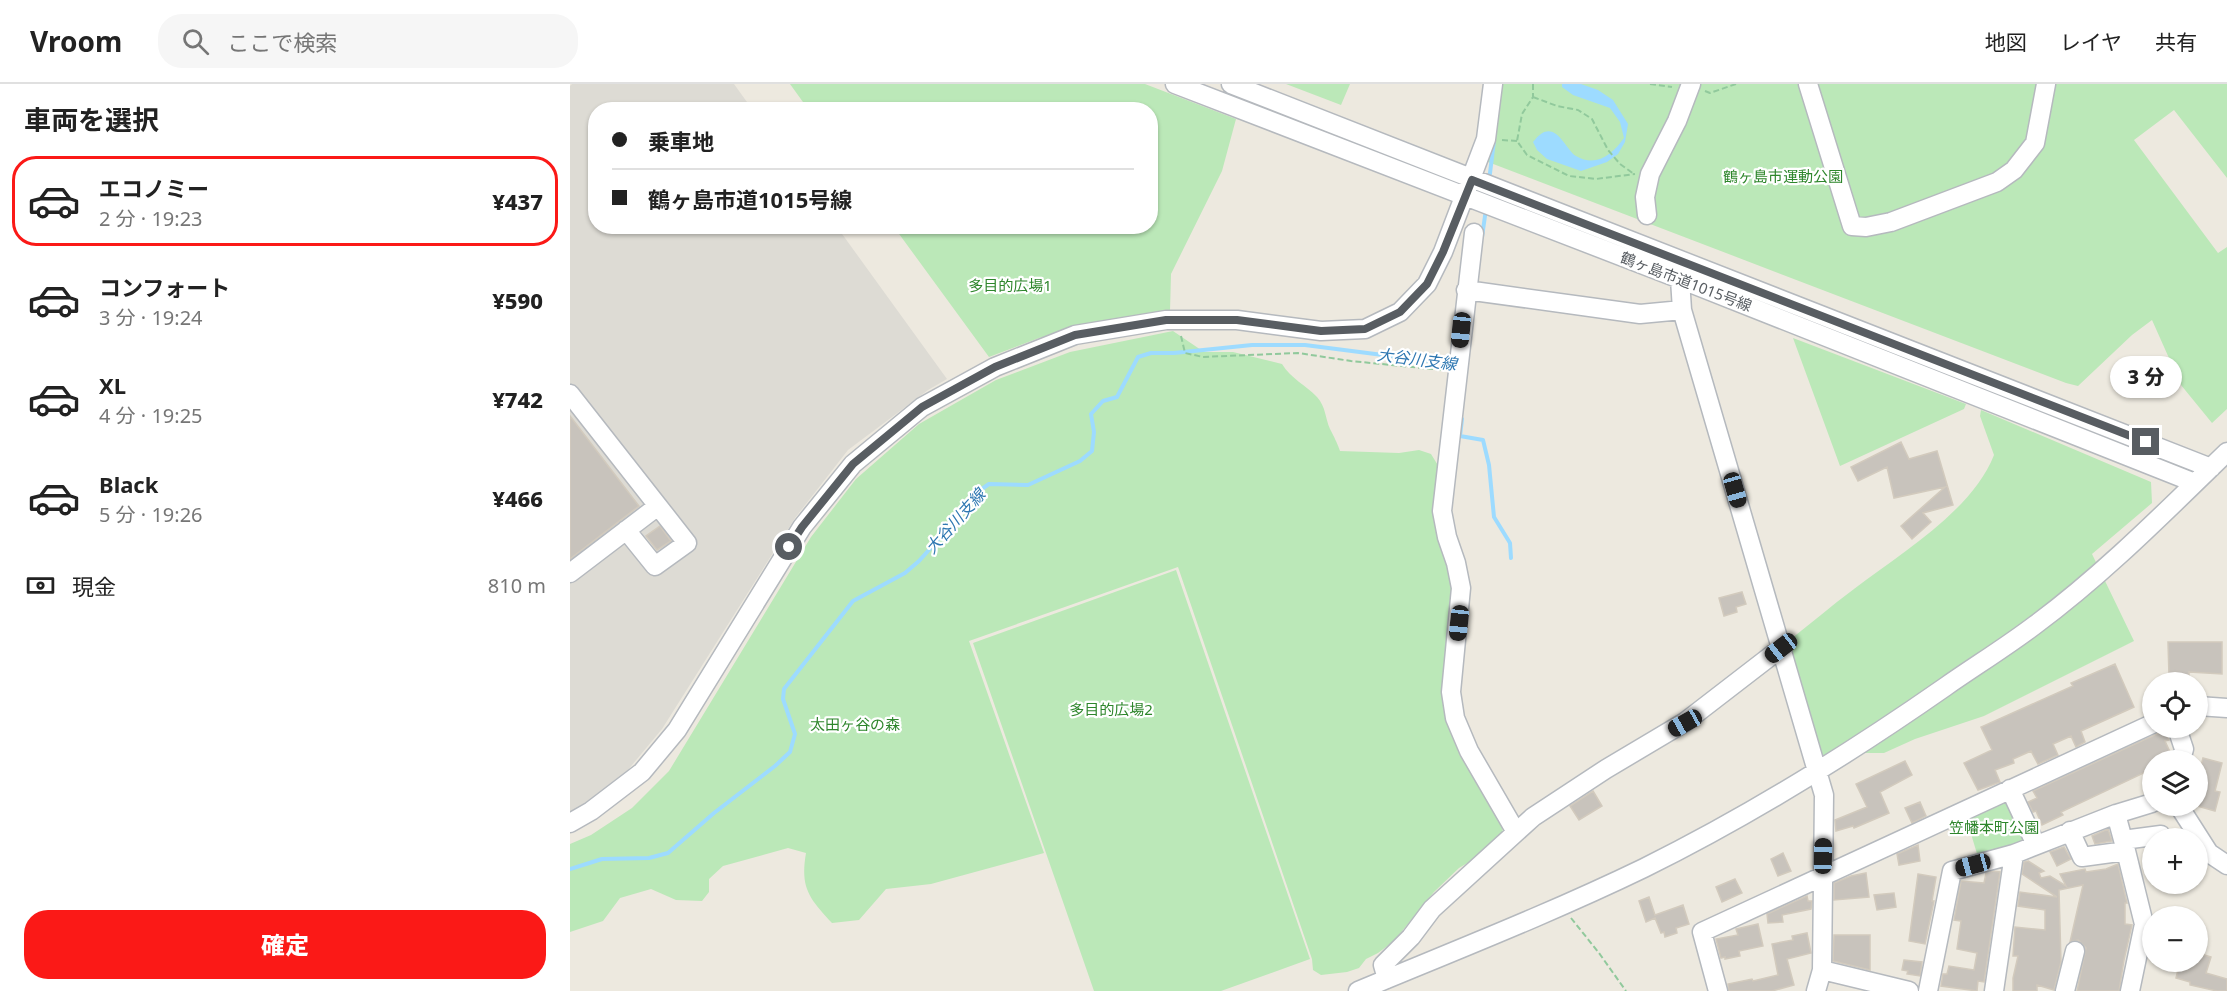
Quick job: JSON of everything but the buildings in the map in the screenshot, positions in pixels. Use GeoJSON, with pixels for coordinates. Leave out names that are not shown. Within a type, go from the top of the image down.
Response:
{"type":"FeatureCollection","features":[{"type":"Feature","properties":{"kind":"street","name":"鶴ヶ島市道1015号線"},"geometry":{"type":"LineString","coordinates":[[1176,84],[1680,279],[2195,483]]}},
{"type":"Feature","properties":{"kind":"street","name":"鶴ヶ島市道1015号線"},"geometry":{"type":"LineString","coordinates":[[1231,84],[2211,468]]}},
{"type":"Feature","properties":{"kind":"street"},"geometry":{"type":"LineString","coordinates":[[570,823],[591,811],[642,772],[677,730],[802,527],[853,464],[922,407],[995,367],[1075,335],[1166,320],[1237,320],[1321,331],[1365,329],[1400,312],[1427,284],[1443,252],[1486,139],[1492,84]]}},
{"type":"Feature","properties":{"kind":"street"},"geometry":{"type":"LineString","coordinates":[[1808,84],[1852,226],[1866,227],[1892,222],[1997,182],[2014,170],[2035,143],[2046,84]]}},
{"type":"Feature","properties":{"kind":"street"},"geometry":{"type":"LineString","coordinates":[[1647,215],[1642,174],[1677,121],[1691,86]]}},
{"type":"Feature","properties":{"kind":"street"},"geometry":{"type":"LineString","coordinates":[[1474,233],[1442,511],[1461,588],[1451,692],[1455,718],[1469,751],[1516,832]]}},
{"type":"Feature","properties":{"kind":"street"},"geometry":{"type":"LineString","coordinates":[[1680,279],[1682,310],[1824,795],[1822,970],[1816,991]]}},
{"type":"Feature","properties":{"kind":"street"},"geometry":{"type":"LineString","coordinates":[[1466,290],[1640,314],[1682,310]]}},
{"type":"Feature","properties":{"kind":"street"},"geometry":{"type":"LineString","coordinates":[[570,394],[687,543],[655,566],[626,530]]}},
{"type":"Feature","properties":{"kind":"street"},"geometry":{"type":"LineString","coordinates":[[1358,991],[1562,906],[1645,867],[1724,826],[1817,772],[2035,626],[2105,566],[2227,452]]}},
{"type":"Feature","properties":{"kind":"street"},"geometry":{"type":"LineString","coordinates":[[570,573],[658,506]]}},
{"type":"Feature","properties":{"kind":"street"},"geometry":{"type":"LineString","coordinates":[[1387,979],[1383,965],[1411,936],[1432,909],[1533,817],[1606,769],[1685,723],[1781,648]]}},
{"type":"Feature","properties":{"kind":"street"},"geometry":{"type":"LineString","coordinates":[[2208,707],[2227,708]]}},
{"type":"Feature","properties":{"kind":"street"},"geometry":{"type":"LineString","coordinates":[[1718,991],[1702,932],[2142,729]]}},
{"type":"Feature","properties":{"kind":"street"},"geometry":{"type":"LineString","coordinates":[[2010,789],[2036,845]]}},
{"type":"Feature","properties":{"kind":"street"},"geometry":{"type":"LineString","coordinates":[[1928,991],[1952,871],[2014,854],[2070,831],[2142,806]]}},
{"type":"Feature","properties":{"kind":"street"},"geometry":{"type":"LineString","coordinates":[[2116,814],[2144,924],[2130,991]]}},
{"type":"Feature","properties":{"kind":"street"},"geometry":{"type":"LineString","coordinates":[[2185,816],[2209,853],[2227,865]]}},
{"type":"Feature","properties":{"kind":"street"},"geometry":{"type":"LineString","coordinates":[[2070,831],[2082,857],[2142,840]]}},
{"type":"Feature","properties":{"kind":"street"},"geometry":{"type":"LineString","coordinates":[[1994,991],[2014,854]]}},
{"type":"Feature","properties":{"kind":"street"},"geometry":{"type":"LineString","coordinates":[[2066,991],[2075,951]]}},
{"type":"Feature","properties":{"kind":"street"},"geometry":{"type":"LineString","coordinates":[[1822,970],[1910,991]]}},
{"type":"Feature","properties":{"kind":"path"},"geometry":{"type":"LineString","coordinates":[[1533,84],[1533,97],[1522,114],[1517,141],[1527,155],[1569,176],[1596,179],[1642,174]]}},
{"type":"Feature","properties":{"kind":"path"},"geometry":{"type":"LineString","coordinates":[[1650,84],[1691,86],[1710,93],[1736,84]]}},
{"type":"Feature","properties":{"kind":"path"},"geometry":{"type":"LineString","coordinates":[[1533,97],[1557,106],[1578,110],[1592,119],[1608,150],[1620,164],[1642,174]]}},
{"type":"Feature","properties":{"kind":"path"},"geometry":{"type":"LineString","coordinates":[[1181,335],[1185,352],[1203,357],[1298,353],[1351,361],[1457,371]]}},
{"type":"Feature","properties":{"kind":"path"},"geometry":{"type":"LineString","coordinates":[[1562,906],[1626,991]]}},
{"type":"Feature","properties":{"kind":"shaded area"},"geometry":{"type":"Polygon","coordinates":[[[572,84],[734,84],[747,102],[588,102],[588,234],[842,234],[947,379],[928,390],[848,450],[795,518],[662,729],[627,771],[570,813],[570,86],[572,84]]]}},
{"type":"Feature","properties":{"kind":"green space","name":"多目的広場1"},"geometry":{"type":"Polygon","coordinates":[[[790,84],[1145,84],[1236,119],[1222,171],[1171,274],[1170,311],[1100,321],[1039,338],[989,357],[899,234],[1158,234],[1158,102],[803,102],[790,84]]]}},
{"type":"Feature","properties":{"kind":"green space"},"geometry":{"type":"Polygon","coordinates":[[[1286,84],[1350,84],[1341,105],[1286,84]]]}},
{"type":"Feature","properties":{"kind":"green space","name":"鶴ヶ島市運動公園"},"geometry":{"type":"Polygon","coordinates":[[[1498,84],[2227,84],[2227,178],[2174,110],[2134,140],[2218,253],[2227,247],[2227,409],[2212,423],[2181,385],[2152,320],[2132,335],[2078,386],[1488,162],[1498,84]]]}},
{"type":"Feature","properties":{"kind":"green space","name":"太田ヶ谷の森"},"geometry":{"type":"Polygon","coordinates":[[[1173,331],[1204,352],[1233,352],[1282,364],[1320,401],[1340,451],[1399,453],[1419,450],[1431,454],[1439,467],[1454,564],[1449,711],[1460,756],[1472,770],[1500,818],[1503,832],[1434,892],[1394,941],[1366,959],[1359,968],[1321,975],[1313,970],[1312,959],[1178,567],[969,641],[1044,853],[931,884],[886,889],[859,920],[832,923],[808,892],[804,875],[806,853],[788,848],[723,866],[709,879],[709,892],[702,901],[676,900],[651,889],[620,898],[603,921],[570,932],[570,844],[591,835],[632,808],[669,771],[811,537],[856,479],[919,424],[996,380],[1070,352],[1173,331]]]}},
{"type":"Feature","properties":{"kind":"green space"},"geometry":{"type":"Polygon","coordinates":[[[1793,338],[1966,404],[1964,409],[1840,466],[1793,338]]]}},
{"type":"Feature","properties":{"kind":"green space"},"geometry":{"type":"Polygon","coordinates":[[[1981,410],[2151,482],[2152,503],[2092,554],[2134,641],[1984,716],[1915,739],[1884,753],[1859,753],[1824,765],[1786,643],[1845,595],[1933,530],[1969,494],[1984,475],[1994,455],[1980,416],[1981,410]]]}},
{"type":"Feature","properties":{"kind":"green space","name":"多目的広場2"},"geometry":{"type":"Polygon","coordinates":[[[1176,570],[1310,959],[1221,991],[1094,991],[973,643],[1176,570]]]}},
{"type":"Feature","properties":{"kind":"green space","name":"笠幡本町公園"},"geometry":{"type":"Polygon","coordinates":[[[2007,794],[2026,844],[1978,857],[1965,814],[2007,794]]]}},
{"type":"Feature","properties":{"kind":"water"},"geometry":{"type":"Polygon","coordinates":[[[1562,84],[1581,84],[1598,90],[1613,100],[1628,124],[1625,142],[1618,154],[1607,162],[1581,171],[1547,159],[1537,150],[1533,142],[1540,134],[1547,131],[1553,132],[1576,156],[1597,160],[1609,154],[1624,138],[1620,122],[1610,108],[1573,95],[1562,87],[1562,84]]]}},
{"type":"Feature","properties":{"kind":"waterway","name":"大谷川支線"},"geometry":{"type":"LineString","coordinates":[[1489,181],[1494,141]]}},
{"type":"Feature","properties":{"kind":"waterway","name":"大谷川支線"},"geometry":{"type":"LineString","coordinates":[[1482,237],[1486,209]]}},
{"type":"Feature","properties":{"kind":"waterway","name":"大谷川支線"},"geometry":{"type":"LineString","coordinates":[[570,869],[602,859],[649,858],[668,853],[714,813],[775,766],[790,752],[795,734],[783,699],[784,689],[853,601],[905,573],[919,561],[979,491],[989,484],[1028,485],[1080,461],[1092,451],[1094,432],[1091,414],[1103,401],[1117,397],[1138,357],[1151,353],[1174,353],[1252,345],[1305,345],[1453,364]]}},
{"type":"Feature","properties":{"kind":"waterway"},"geometry":{"type":"LineString","coordinates":[[1462,419],[1460,436],[1483,440],[1489,465],[1494,517],[1510,543],[1511,558]]}},
{"type":"Feature","properties":{"kind":"route"},"geometry":{"type":"LineString","coordinates":[[789,547],[802,527],[853,464],[922,407],[995,367],[1075,335],[1166,320],[1237,320],[1321,331],[1365,329],[1400,312],[1427,284],[1443,252],[1472,180],[2146,442]]}}]}
